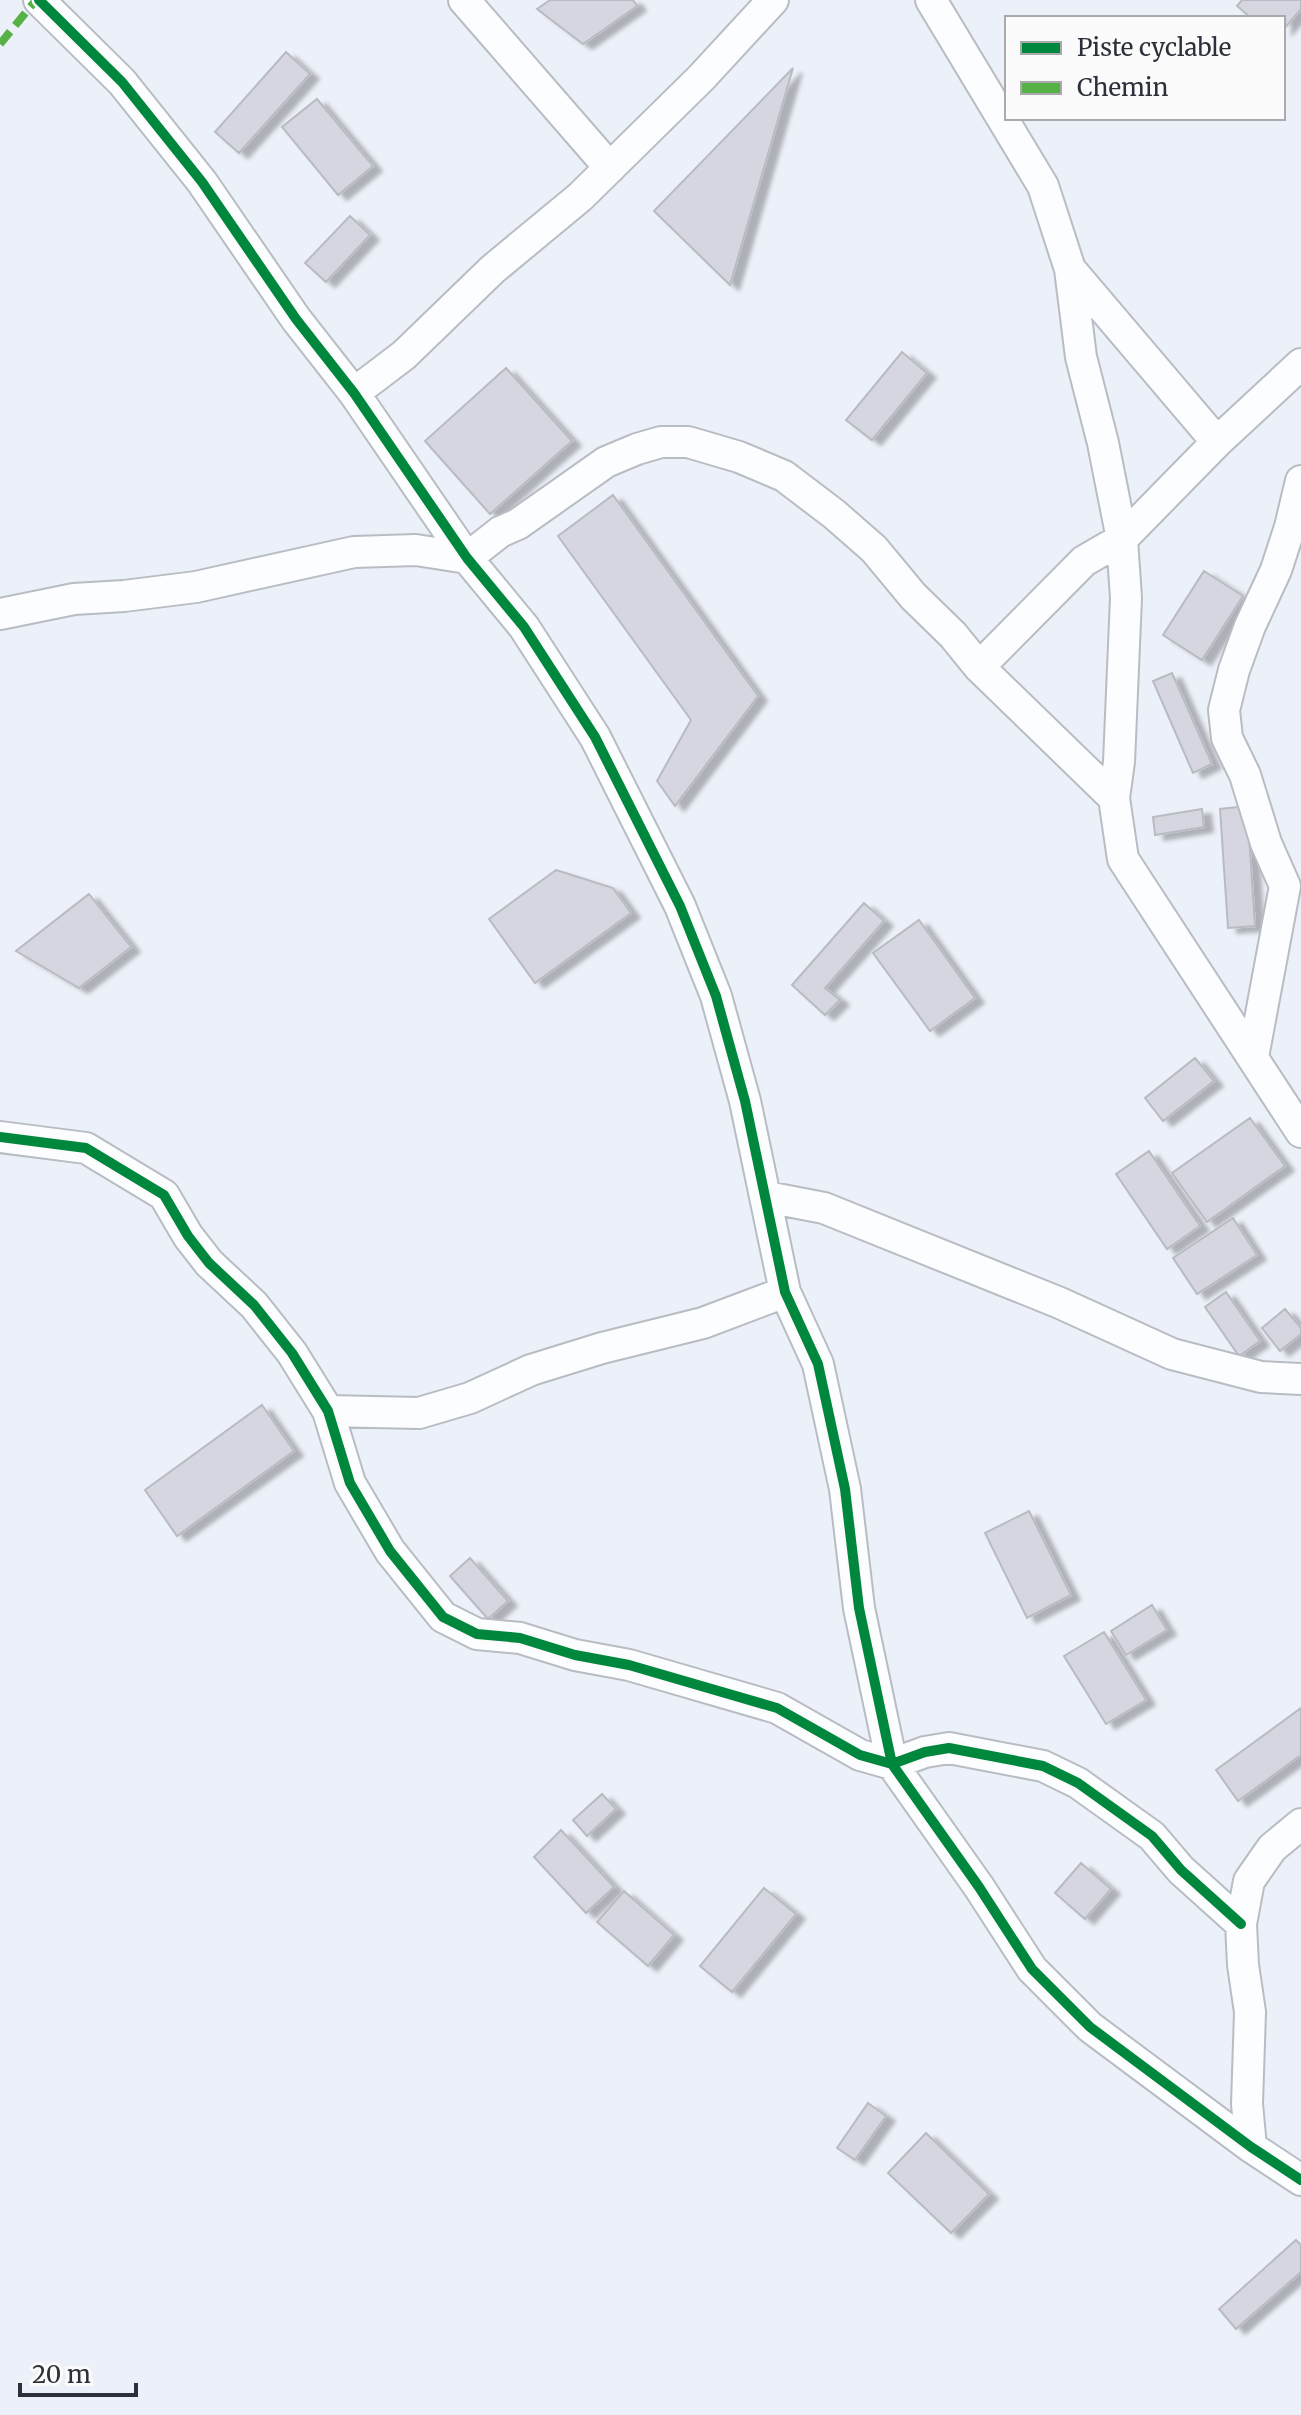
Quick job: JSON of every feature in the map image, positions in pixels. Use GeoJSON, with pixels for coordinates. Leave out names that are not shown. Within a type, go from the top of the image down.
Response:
{"type":"FeatureCollection","features":[{"type":"Feature","properties":{"kind":"street"},"geometry":{"type":"LineString","coordinates":[[39,0],[132,95],[202,182],[296,319],[354,393],[467,558],[524,627],[595,737],[680,906],[716,996],[745,1101],[785,1292],[818,1364],[845,1489],[859,1608],[892,1764],[979,1887],[1032,1969],[1090,2027],[1251,2147],[1301,2180]]}},
{"type":"Feature","properties":{"kind":"street"},"geometry":{"type":"LineString","coordinates":[[464,0],[610,168]]}},
{"type":"Feature","properties":{"kind":"street"},"geometry":{"type":"LineString","coordinates":[[354,393],[404,355],[493,269],[580,197],[701,78],[773,0]]}},
{"type":"Feature","properties":{"kind":"street"},"geometry":{"type":"LineString","coordinates":[[931,0],[1043,186],[1070,269],[1081,357],[1103,443],[1122,539],[1126,598],[1119,762],[1114,798],[1123,859],[1301,1131]]}},
{"type":"Feature","properties":{"kind":"street"},"geometry":{"type":"LineString","coordinates":[[1070,269],[1217,442]]}},
{"type":"Feature","properties":{"kind":"street"},"geometry":{"type":"LineString","coordinates":[[979,667],[1084,561],[1122,539],[1217,442],[1301,364]]}},
{"type":"Feature","properties":{"kind":"street"},"geometry":{"type":"LineString","coordinates":[[0,614],[74,599],[196,587],[354,552],[416,550],[467,558],[500,532],[518,524],[606,462],[661,442],[688,442],[739,457],[784,476],[834,514],[874,549],[979,667],[1114,798]]}},
{"type":"Feature","properties":{"kind":"street"},"geometry":{"type":"LineString","coordinates":[[1253,1057],[1293,887],[1266,843],[1245,775],[1227,738],[1224,710],[1245,640],[1276,570],[1301,481]]}},
{"type":"Feature","properties":{"kind":"street"},"geometry":{"type":"LineString","coordinates":[[1290,527],[1301,557]]}},
{"type":"Feature","properties":{"kind":"street"},"geometry":{"type":"LineString","coordinates":[[0,1137],[86,1148],[164,1195],[188,1236],[209,1263],[254,1305],[292,1353],[328,1411],[350,1483],[390,1551],[443,1617],[477,1634],[520,1638],[575,1655],[629,1665],[777,1708],[860,1755],[892,1764],[925,1752],[949,1748],[1043,1766],[1078,1783],[1152,1836],[1181,1870],[1241,1924]]}},
{"type":"Feature","properties":{"kind":"street"},"geometry":{"type":"LineString","coordinates":[[767,1197],[824,1208],[1060,1303],[1172,1354],[1261,1377],[1301,1379]]}},
{"type":"Feature","properties":{"kind":"street"},"geometry":{"type":"LineString","coordinates":[[328,1411],[419,1413],[470,1398],[531,1370],[602,1348],[703,1323],[785,1292]]}},
{"type":"Feature","properties":{"kind":"street"},"geometry":{"type":"LineString","coordinates":[[1251,2147],[1247,2104],[1250,2012],[1241,1924],[1249,1881],[1272,1848],[1301,1824]]}},
{"type":"Feature","properties":{"kind":"building"},"geometry":{"type":"Polygon","coordinates":[[[550,0],[633,0],[637,6],[583,44],[537,9],[550,0]]]}},
{"type":"Feature","properties":{"kind":"building"},"geometry":{"type":"Polygon","coordinates":[[[1242,0],[1301,0],[1301,9],[1285,28],[1285,16],[1249,16],[1237,6],[1242,0]]]}},
{"type":"Feature","properties":{"kind":"building"},"geometry":{"type":"Polygon","coordinates":[[[286,52],[310,74],[239,153],[215,132],[286,52]]]}},
{"type":"Feature","properties":{"kind":"building"},"geometry":{"type":"Polygon","coordinates":[[[793,68],[730,285],[654,211],[793,68]]]}},
{"type":"Feature","properties":{"kind":"building"},"geometry":{"type":"Polygon","coordinates":[[[317,99],[373,166],[338,195],[282,127],[317,99]]]}},
{"type":"Feature","properties":{"kind":"building"},"geometry":{"type":"Polygon","coordinates":[[[350,216],[370,235],[326,282],[305,263],[350,216]]]}},
{"type":"Feature","properties":{"kind":"building"},"geometry":{"type":"Polygon","coordinates":[[[902,352],[927,373],[872,440],[846,420],[902,352]]]}},
{"type":"Feature","properties":{"kind":"building"},"geometry":{"type":"Polygon","coordinates":[[[506,368],[572,441],[490,514],[425,441],[506,368]]]}},
{"type":"Feature","properties":{"kind":"building"},"geometry":{"type":"Polygon","coordinates":[[[613,495],[758,696],[675,806],[657,781],[691,720],[558,536],[613,495]]]}},
{"type":"Feature","properties":{"kind":"building"},"geometry":{"type":"Polygon","coordinates":[[[1204,571],[1243,596],[1202,660],[1163,635],[1204,571]]]}},
{"type":"Feature","properties":{"kind":"building"},"geometry":{"type":"Polygon","coordinates":[[[1172,673],[1212,764],[1193,773],[1153,681],[1172,673]]]}},
{"type":"Feature","properties":{"kind":"building"},"geometry":{"type":"Polygon","coordinates":[[[1247,806],[1255,926],[1228,928],[1220,809],[1247,806]]]}},
{"type":"Feature","properties":{"kind":"building"},"geometry":{"type":"Polygon","coordinates":[[[1202,809],[1204,827],[1155,835],[1153,817],[1202,809]]]}},
{"type":"Feature","properties":{"kind":"building"},"geometry":{"type":"Polygon","coordinates":[[[556,870],[613,888],[631,913],[535,983],[489,919],[556,870]]]}},
{"type":"Feature","properties":{"kind":"building"},"geometry":{"type":"Polygon","coordinates":[[[89,894],[131,947],[79,988],[16,951],[89,894]]]}},
{"type":"Feature","properties":{"kind":"building"},"geometry":{"type":"Polygon","coordinates":[[[864,903],[884,921],[825,988],[840,1000],[825,1015],[792,985],[864,903]]]}},
{"type":"Feature","properties":{"kind":"building"},"geometry":{"type":"Polygon","coordinates":[[[919,920],[975,998],[930,1031],[873,953],[919,920]]]}},
{"type":"Feature","properties":{"kind":"building"},"geometry":{"type":"Polygon","coordinates":[[[1195,1058],[1214,1081],[1163,1121],[1145,1098],[1195,1058]]]}},
{"type":"Feature","properties":{"kind":"building"},"geometry":{"type":"Polygon","coordinates":[[[1250,1118],[1285,1166],[1207,1222],[1172,1173],[1250,1118]]]}},
{"type":"Feature","properties":{"kind":"building"},"geometry":{"type":"Polygon","coordinates":[[[1149,1151],[1200,1226],[1167,1249],[1116,1174],[1149,1151]]]}},
{"type":"Feature","properties":{"kind":"building"},"geometry":{"type":"Polygon","coordinates":[[[1233,1218],[1257,1255],[1197,1294],[1173,1258],[1233,1218]]]}},
{"type":"Feature","properties":{"kind":"building"},"geometry":{"type":"Polygon","coordinates":[[[1226,1292],[1260,1341],[1239,1356],[1205,1307],[1226,1292]]]}},
{"type":"Feature","properties":{"kind":"building"},"geometry":{"type":"Polygon","coordinates":[[[1285,1309],[1301,1328],[1301,1334],[1280,1351],[1262,1328],[1285,1309]]]}},
{"type":"Feature","properties":{"kind":"building"},"geometry":{"type":"Polygon","coordinates":[[[262,1405],[294,1451],[177,1536],[145,1490],[262,1405]]]}},
{"type":"Feature","properties":{"kind":"building"},"geometry":{"type":"Polygon","coordinates":[[[1029,1511],[1071,1595],[1027,1618],[985,1533],[1029,1511]]]}},
{"type":"Feature","properties":{"kind":"building"},"geometry":{"type":"Polygon","coordinates":[[[470,1558],[508,1601],[488,1619],[450,1576],[470,1558]]]}},
{"type":"Feature","properties":{"kind":"building"},"geometry":{"type":"Polygon","coordinates":[[[1152,1605],[1167,1630],[1126,1655],[1111,1631],[1152,1605]]]}},
{"type":"Feature","properties":{"kind":"building"},"geometry":{"type":"Polygon","coordinates":[[[1104,1632],[1146,1700],[1106,1724],[1064,1656],[1104,1632]]]}},
{"type":"Feature","properties":{"kind":"building"},"geometry":{"type":"Polygon","coordinates":[[[1301,1708],[1301,1755],[1238,1801],[1216,1770],[1301,1708]]]}},
{"type":"Feature","properties":{"kind":"building"},"geometry":{"type":"Polygon","coordinates":[[[602,1794],[616,1809],[587,1836],[573,1820],[602,1794]]]}},
{"type":"Feature","properties":{"kind":"building"},"geometry":{"type":"Polygon","coordinates":[[[561,1830],[614,1887],[586,1913],[534,1857],[561,1830]]]}},
{"type":"Feature","properties":{"kind":"building"},"geometry":{"type":"Polygon","coordinates":[[[1081,1863],[1111,1889],[1085,1919],[1055,1893],[1081,1863]]]}},
{"type":"Feature","properties":{"kind":"building"},"geometry":{"type":"Polygon","coordinates":[[[764,1888],[796,1914],[732,1992],[700,1966],[764,1888]]]}},
{"type":"Feature","properties":{"kind":"building"},"geometry":{"type":"Polygon","coordinates":[[[624,1891],[674,1935],[648,1966],[597,1922],[624,1891]]]}},
{"type":"Feature","properties":{"kind":"building"},"geometry":{"type":"Polygon","coordinates":[[[868,2103],[886,2116],[855,2160],[837,2148],[868,2103]]]}},
{"type":"Feature","properties":{"kind":"building"},"geometry":{"type":"Polygon","coordinates":[[[926,2133],[989,2194],[951,2233],[888,2173],[926,2133]]]}},
{"type":"Feature","properties":{"kind":"building"},"geometry":{"type":"Polygon","coordinates":[[[1296,2240],[1301,2245],[1301,2272],[1236,2329],[1219,2309],[1296,2240]]]}},
{"type":"Feature","properties":{"kind":"marked path"},"geometry":{"type":"LineString","coordinates":[[0,44],[36,0]]}},
{"type":"Feature","properties":{"kind":"cycle path"},"geometry":{"type":"LineString","coordinates":[[39,0],[122,82],[202,182],[296,319],[354,393],[467,558],[524,627],[595,737],[680,906],[716,996],[745,1101],[785,1292],[818,1364],[845,1489],[859,1608],[892,1764],[979,1887],[1032,1969],[1090,2027],[1251,2147],[1301,2180]]}},
{"type":"Feature","properties":{"kind":"cycle path"},"geometry":{"type":"LineString","coordinates":[[0,1137],[86,1148],[164,1195],[188,1236],[209,1263],[254,1305],[292,1353],[328,1411],[350,1483],[390,1551],[443,1617],[477,1634],[520,1638],[575,1655],[629,1665],[777,1708],[860,1755],[892,1764],[925,1752],[949,1748],[1043,1766],[1078,1783],[1152,1836],[1181,1870],[1241,1924]]}}]}
